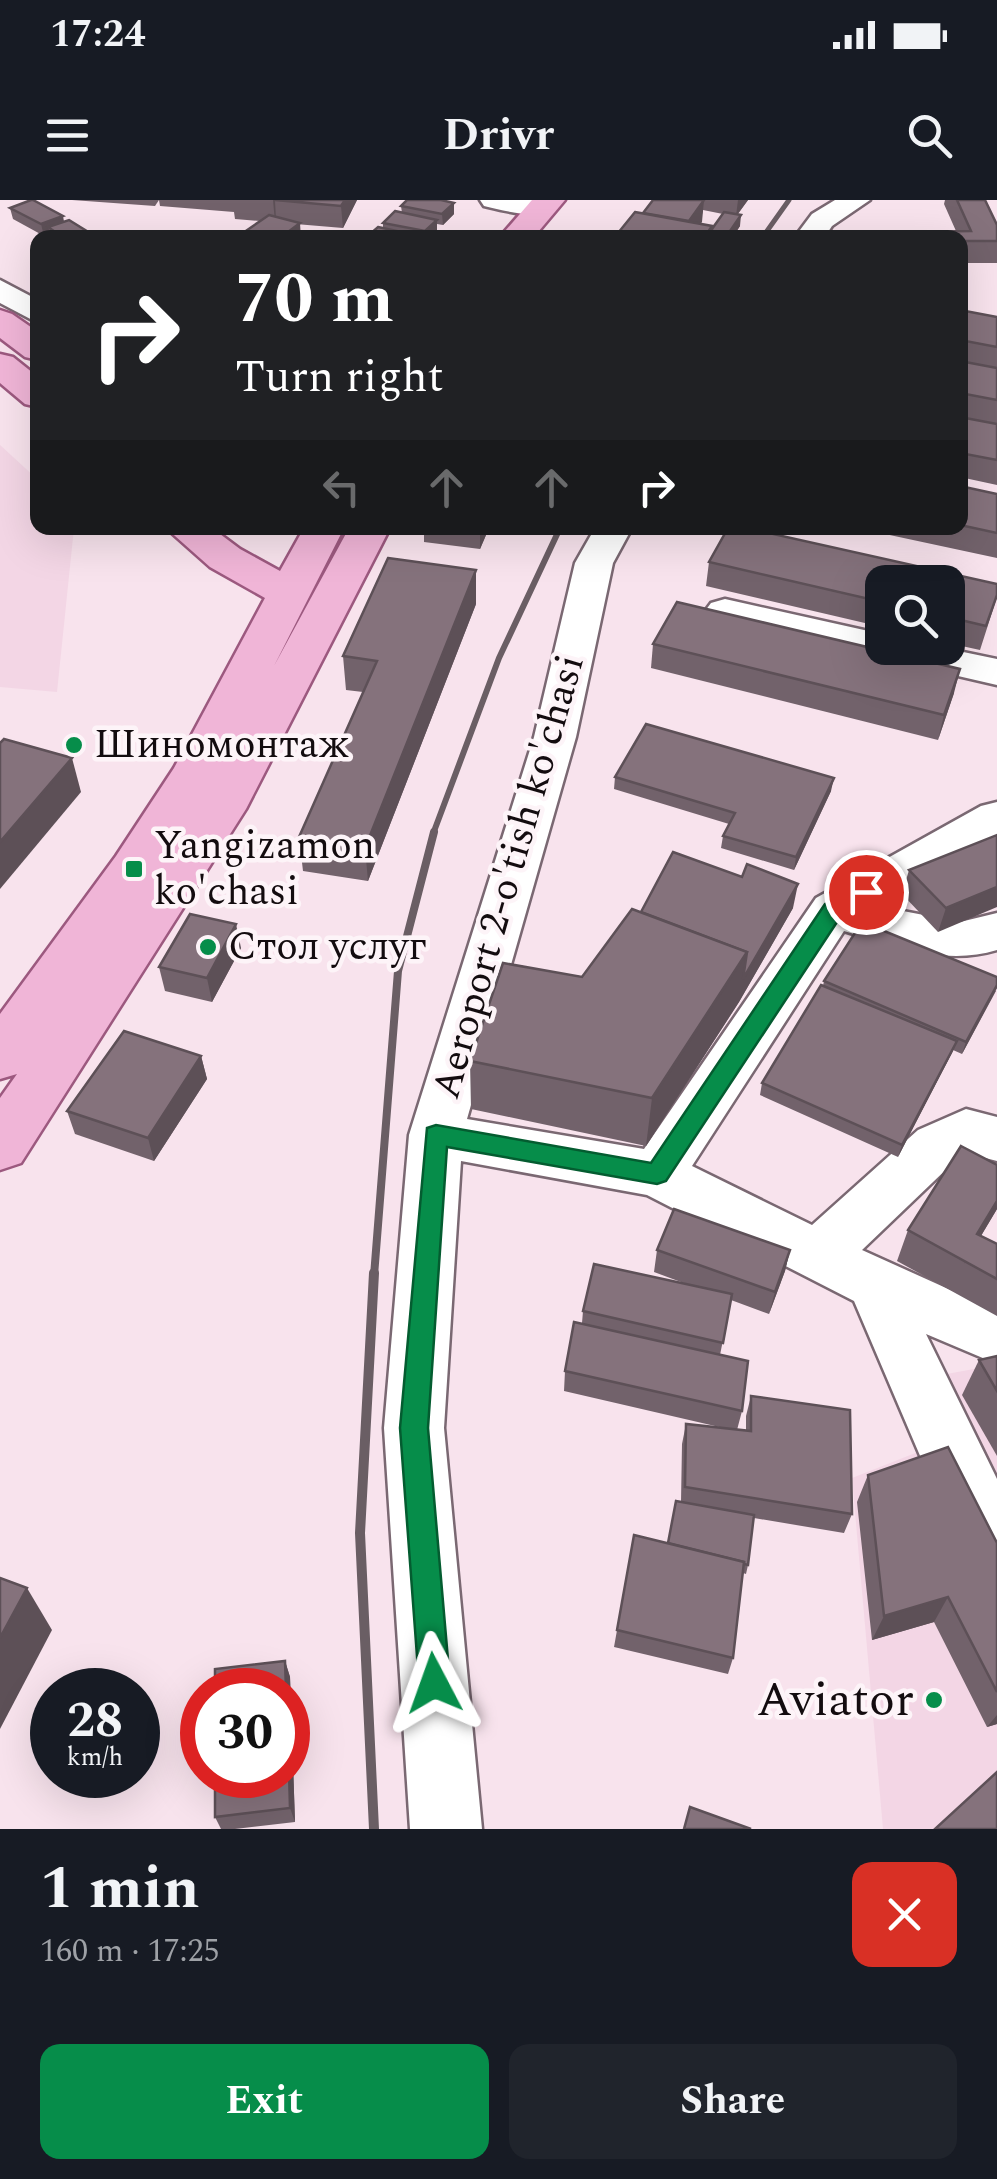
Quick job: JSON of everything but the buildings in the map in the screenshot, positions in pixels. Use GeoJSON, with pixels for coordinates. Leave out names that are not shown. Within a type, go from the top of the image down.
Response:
{"type":"FeatureCollection","features":[{"type":"Feature","properties":{"kind":"main road"},"geometry":{"type":"LineString","coordinates":[[528,230],[558,211]]}},
{"type":"Feature","properties":{"kind":"main road"},"geometry":{"type":"LineString","coordinates":[[0,321],[30,343]]}},
{"type":"Feature","properties":{"kind":"main road"},"geometry":{"type":"LineString","coordinates":[[0,365],[30,389]]}},
{"type":"Feature","properties":{"kind":"main road"},"geometry":{"type":"LineString","coordinates":[[197,535],[225,558],[289,594]]}},
{"type":"Feature","properties":{"kind":"main road"},"geometry":{"type":"LineString","coordinates":[[0,1058],[134,869],[196,771],[289,594],[342,538]]}},
{"type":"Feature","properties":{"kind":"main road"},"geometry":{"type":"LineString","coordinates":[[0,1146],[221,809],[342,538]]}},
{"type":"Feature","properties":{"kind":"street"},"geometry":{"type":"LineString","coordinates":[[494,200],[558,211]]}},
{"type":"Feature","properties":{"kind":"street"},"geometry":{"type":"LineString","coordinates":[[815,230],[822,220],[856,200]]}},
{"type":"Feature","properties":{"kind":"street"},"geometry":{"type":"LineString","coordinates":[[0,289],[30,309]]}},
{"type":"Feature","properties":{"kind":"street","name":"Aeroport 2-o'tish ko'chasi"},"geometry":{"type":"LineString","coordinates":[[446,1829],[414,1428],[436,1135],[554,737],[594,563],[608,535]]}},
{"type":"Feature","properties":{"kind":"street"},"geometry":{"type":"LineString","coordinates":[[726,611],[865,642]]}},
{"type":"Feature","properties":{"kind":"street"},"geometry":{"type":"LineString","coordinates":[[965,665],[997,672]]}},
{"type":"Feature","properties":{"kind":"street"},"geometry":{"type":"LineString","coordinates":[[657,1174],[833,910],[997,817]]}},
{"type":"Feature","properties":{"kind":"street"},"geometry":{"type":"LineString","coordinates":[[833,910],[952,941],[986,938],[997,931]]}},
{"type":"Feature","properties":{"kind":"street"},"geometry":{"type":"LineString","coordinates":[[818,1255],[937,1145],[966,1131],[997,1139]]}},
{"type":"Feature","properties":{"kind":"street"},"geometry":{"type":"LineString","coordinates":[[436,1135],[657,1174],[875,1284],[997,1338]]}},
{"type":"Feature","properties":{"kind":"street"},"geometry":{"type":"LineString","coordinates":[[875,1284],[942,1438],[997,1544]]}},
{"type":"Feature","properties":{"kind":"shaded area"},"geometry":{"type":"Polygon","coordinates":[[[0,445],[30,473],[30,535],[73,535],[57,692],[0,687],[0,445]]]}},
{"type":"Feature","properties":{"kind":"shaded area"},"geometry":{"type":"Polygon","coordinates":[[[990,1366],[997,1371],[997,1501],[936,1376],[990,1366]]]}},
{"type":"Feature","properties":{"kind":"shaded area","name":"Aviator"},"geometry":{"type":"Polygon","coordinates":[[[923,1450],[997,1572],[997,1829],[883,1829],[852,1478],[923,1450]]]}},
{"type":"Feature","properties":{"kind":"railway"},"geometry":{"type":"LineString","coordinates":[[768,230],[789,200]]}},
{"type":"Feature","properties":{"kind":"railway"},"geometry":{"type":"LineString","coordinates":[[433,834],[499,658],[557,535]]}},
{"type":"Feature","properties":{"kind":"railway"},"geometry":{"type":"LineString","coordinates":[[374,1276],[398,971],[434,832]]}},
{"type":"Feature","properties":{"kind":"railway"},"geometry":{"type":"LineString","coordinates":[[374,1273],[360,1533],[374,1829]]}},
{"type":"Feature","properties":{"kind":"place","name":"Шиномонтаж"},"geometry":{"type":"Point","coordinates":[74,745]}},
{"type":"Feature","properties":{"kind":"place","name":"Yangizamon ko'chasi"},"geometry":{"type":"Point","coordinates":[134,869]}},
{"type":"Feature","properties":{"kind":"place","name":"Стол услуг"},"geometry":{"type":"Point","coordinates":[208,947]}},
{"type":"Feature","properties":{"kind":"place","name":"Aviator"},"geometry":{"type":"Point","coordinates":[934,1700]}},
{"type":"Feature","properties":{"kind":"route"},"geometry":{"type":"LineString","coordinates":[[434,1683],[414,1428],[436,1135],[657,1174],[833,910],[866,892]]}}]}
